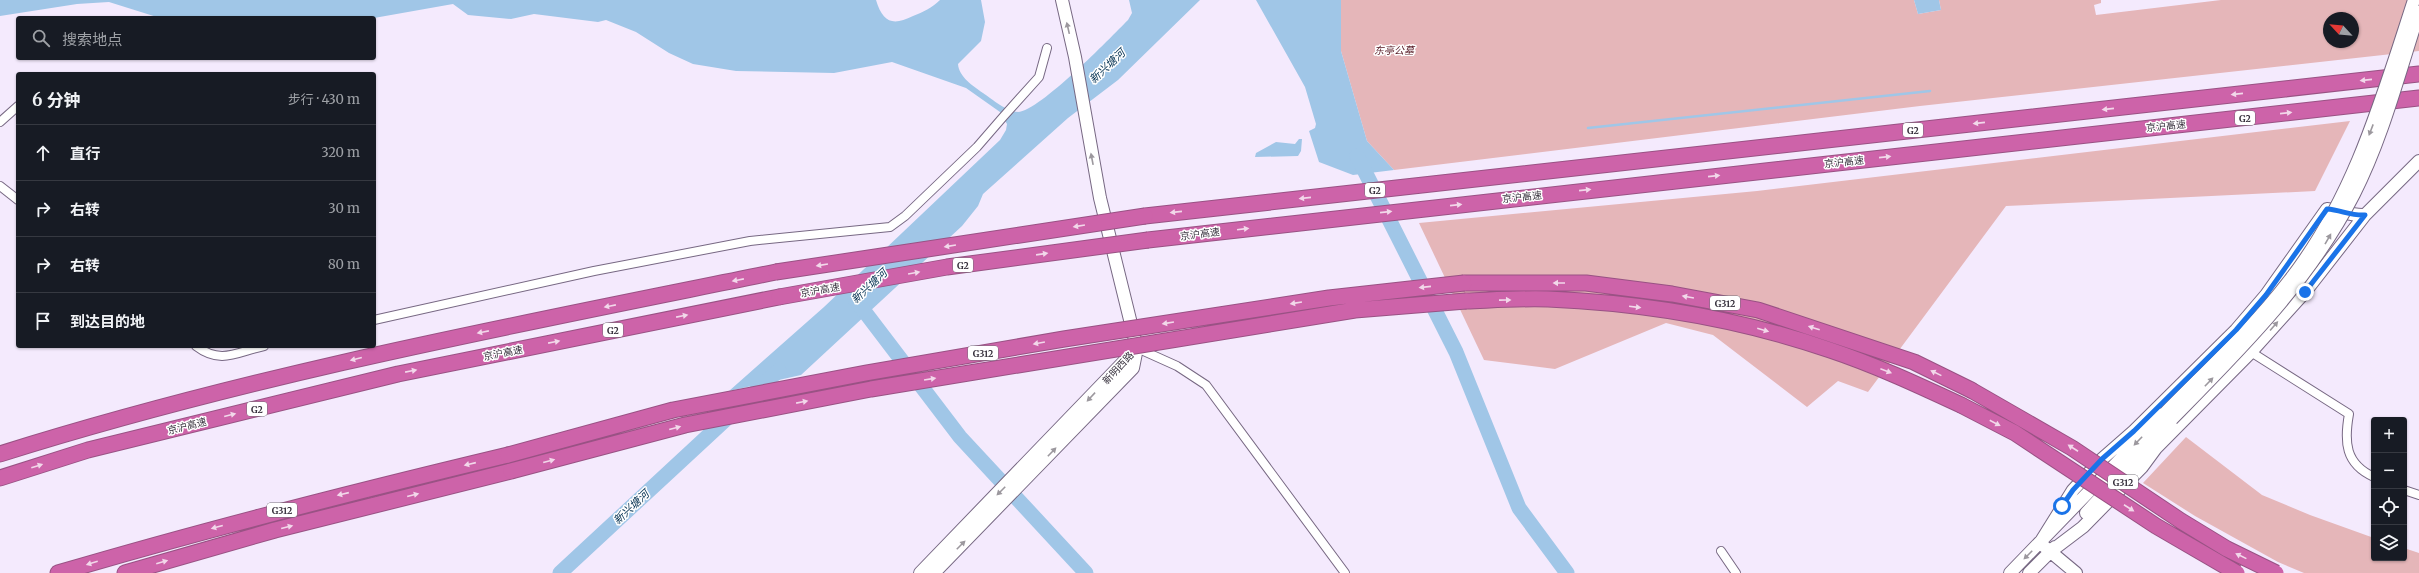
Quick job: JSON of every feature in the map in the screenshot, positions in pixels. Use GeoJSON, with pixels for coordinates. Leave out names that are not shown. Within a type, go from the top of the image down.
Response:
{"type":"FeatureCollection","features":[{"type":"Feature","properties":{"kind":"highway","name":"G2"},"geometry":{"type":"LineString","coordinates":[[0,454],[90,426],[390,351],[776,272],[1145,216],[2419,74]]}},
{"type":"Feature","properties":{"kind":"highway","name":"京沪高速"},"geometry":{"type":"LineString","coordinates":[[0,478],[88,450],[398,374],[779,297],[947,267],[1148,240],[1355,216],[2419,98]]}},
{"type":"Feature","properties":{"kind":"highway","name":"G312"},"geometry":{"type":"LineString","coordinates":[[58,573],[172,539],[330,497],[508,455],[673,410],[866,373],[1064,339],[1330,298],[1464,283],[1586,283],[1672,294],[1758,310],[1914,362],[1971,390],[2072,448],[2181,522],[2276,573]]}},
{"type":"Feature","properties":{"kind":"highway","name":"G312"},"geometry":{"type":"LineString","coordinates":[[125,573],[276,530],[511,471],[685,425],[871,388],[1355,310],[1466,301],[1547,299],[1611,304],[1685,314],[1739,325],[1830,350],[1898,376],[1961,405],[2015,434],[2156,526],[2237,573]]}},
{"type":"Feature","properties":{"kind":"main road"},"geometry":{"type":"LineString","coordinates":[[1062,0],[1075,57],[1084,116],[1100,198],[1137,348]]}},
{"type":"Feature","properties":{"kind":"main road"},"geometry":{"type":"LineString","coordinates":[[2029,573],[2050,552],[2168,416],[2290,281],[2337,207],[2358,162],[2375,119],[2414,0]]}},
{"type":"Feature","properties":{"kind":"main road"},"geometry":{"type":"LineString","coordinates":[[2010,573],[2168,416],[2253,337],[2322,251],[2354,194],[2379,135],[2419,12]]}},
{"type":"Feature","properties":{"kind":"main road"},"geometry":{"type":"LineString","coordinates":[[2050,552],[2083,527],[2142,467],[2156,448],[2251,352],[2305,292],[2365,215],[2419,161]]}},
{"type":"Feature","properties":{"kind":"main road"},"geometry":{"type":"LineString","coordinates":[[2040,542],[2078,485],[2236,330],[2261,301],[2327,209],[2340,210],[2351,216],[2365,215]]}},
{"type":"Feature","properties":{"kind":"main road","name":"新明西路"},"geometry":{"type":"LineString","coordinates":[[920,573],[1137,348]]}},
{"type":"Feature","properties":{"kind":"main road","name":"新明西路"},"geometry":{"type":"LineString","coordinates":[[934,573],[1133,368],[1137,348]]}},
{"type":"Feature","properties":{"kind":"main road"},"geometry":{"type":"LineString","coordinates":[[2040,542],[2076,573]]}},
{"type":"Feature","properties":{"kind":"street"},"geometry":{"type":"LineString","coordinates":[[376,320],[594,271],[750,241],[880,229],[890,226],[905,216],[977,147],[1039,77],[1047,48]]}},
{"type":"Feature","properties":{"kind":"street"},"geometry":{"type":"LineString","coordinates":[[0,122],[16,108]]}},
{"type":"Feature","properties":{"kind":"street"},"geometry":{"type":"LineString","coordinates":[[0,186],[16,198]]}},
{"type":"Feature","properties":{"kind":"street"},"geometry":{"type":"LineString","coordinates":[[200,348],[217,358],[235,355],[258,348]]}},
{"type":"Feature","properties":{"kind":"street"},"geometry":{"type":"LineString","coordinates":[[1137,348],[1177,366],[1206,384],[1346,573]]}},
{"type":"Feature","properties":{"kind":"street"},"geometry":{"type":"LineString","coordinates":[[2251,352],[2349,414],[2346,440],[2350,454],[2355,465],[2371,475]]}},
{"type":"Feature","properties":{"kind":"street"},"geometry":{"type":"LineString","coordinates":[[2407,491],[2419,495]]}},
{"type":"Feature","properties":{"kind":"street"},"geometry":{"type":"LineString","coordinates":[[1721,551],[1736,573]]}},
{"type":"Feature","properties":{"kind":"green space","name":"东亭公墓"},"geometry":{"type":"Polygon","coordinates":[[[1341,0],[1914,0],[1918,14],[1941,10],[1939,0],[2101,0],[2101,3],[2094,5],[2096,15],[2221,0],[2419,0],[2419,51],[1920,106],[1394,170],[1367,141],[1341,51],[1341,0]]]}},
{"type":"Feature","properties":{"kind":"green space"},"geometry":{"type":"Polygon","coordinates":[[[2350,121],[2315,191],[2006,206],[1868,392],[1838,381],[1807,407],[1713,335],[1666,323],[1555,369],[1484,360],[1419,223],[1757,191],[2350,121]]]}},
{"type":"Feature","properties":{"kind":"green space"},"geometry":{"type":"Polygon","coordinates":[[[2186,437],[2262,495],[2310,515],[2371,537],[2371,561],[2407,561],[2407,549],[2419,553],[2419,573],[2304,573],[2278,562],[2195,516],[2143,483],[2186,437]]]}},
{"type":"Feature","properties":{"kind":"water"},"geometry":{"type":"Polygon","coordinates":[[[0,0],[876,0],[882,14],[886,18],[894,21],[900,21],[931,8],[940,0],[981,0],[985,22],[981,41],[958,64],[959,69],[967,81],[995,102],[1004,108],[1018,112],[1042,100],[1058,87],[1128,20],[1132,13],[1129,0],[1200,0],[1118,80],[1068,118],[983,194],[978,206],[962,226],[801,375],[729,391],[824,307],[1000,140],[1006,130],[1007,124],[1000,112],[966,88],[892,62],[834,73],[736,71],[693,64],[669,53],[636,32],[606,20],[598,22],[534,14],[511,19],[468,15],[453,4],[376,18],[376,16],[154,16],[109,2],[77,4],[0,16],[0,0]]]}},
{"type":"Feature","properties":{"kind":"water"},"geometry":{"type":"Polygon","coordinates":[[[1256,0],[1341,0],[1341,51],[1367,141],[1394,170],[1353,175],[1319,162],[1309,131],[1315,128],[1316,124],[1305,87],[1256,0]]]}},
{"type":"Feature","properties":{"kind":"water"},"geometry":{"type":"Polygon","coordinates":[[[1914,0],[1939,0],[1941,10],[1918,14],[1914,0]]]}},
{"type":"Feature","properties":{"kind":"water"},"geometry":{"type":"Polygon","coordinates":[[[1299,139],[1302,139],[1301,151],[1298,156],[1255,157],[1256,153],[1276,142],[1295,144],[1299,139]]]}},
{"type":"Feature","properties":{"kind":"waterway"},"geometry":{"type":"LineString","coordinates":[[1588,128],[1930,91]]}},
{"type":"Feature","properties":{"kind":"waterway"},"geometry":{"type":"LineString","coordinates":[[1357,156],[1456,352],[1519,508],[1567,573]]}},
{"type":"Feature","properties":{"kind":"waterway"},"geometry":{"type":"LineString","coordinates":[[855,299],[960,437],[1086,573]]}},
{"type":"Feature","properties":{"kind":"waterway","name":"新兴塘河"},"geometry":{"type":"LineString","coordinates":[[560,573],[779,370]]}},
{"type":"Feature","properties":{"kind":"route"},"geometry":{"type":"LineString","coordinates":[[2062,506],[2073,490],[2102,459],[2134,431],[2236,330],[2266,295],[2327,209],[2340,210],[2351,216],[2365,215],[2305,292]]}}]}
